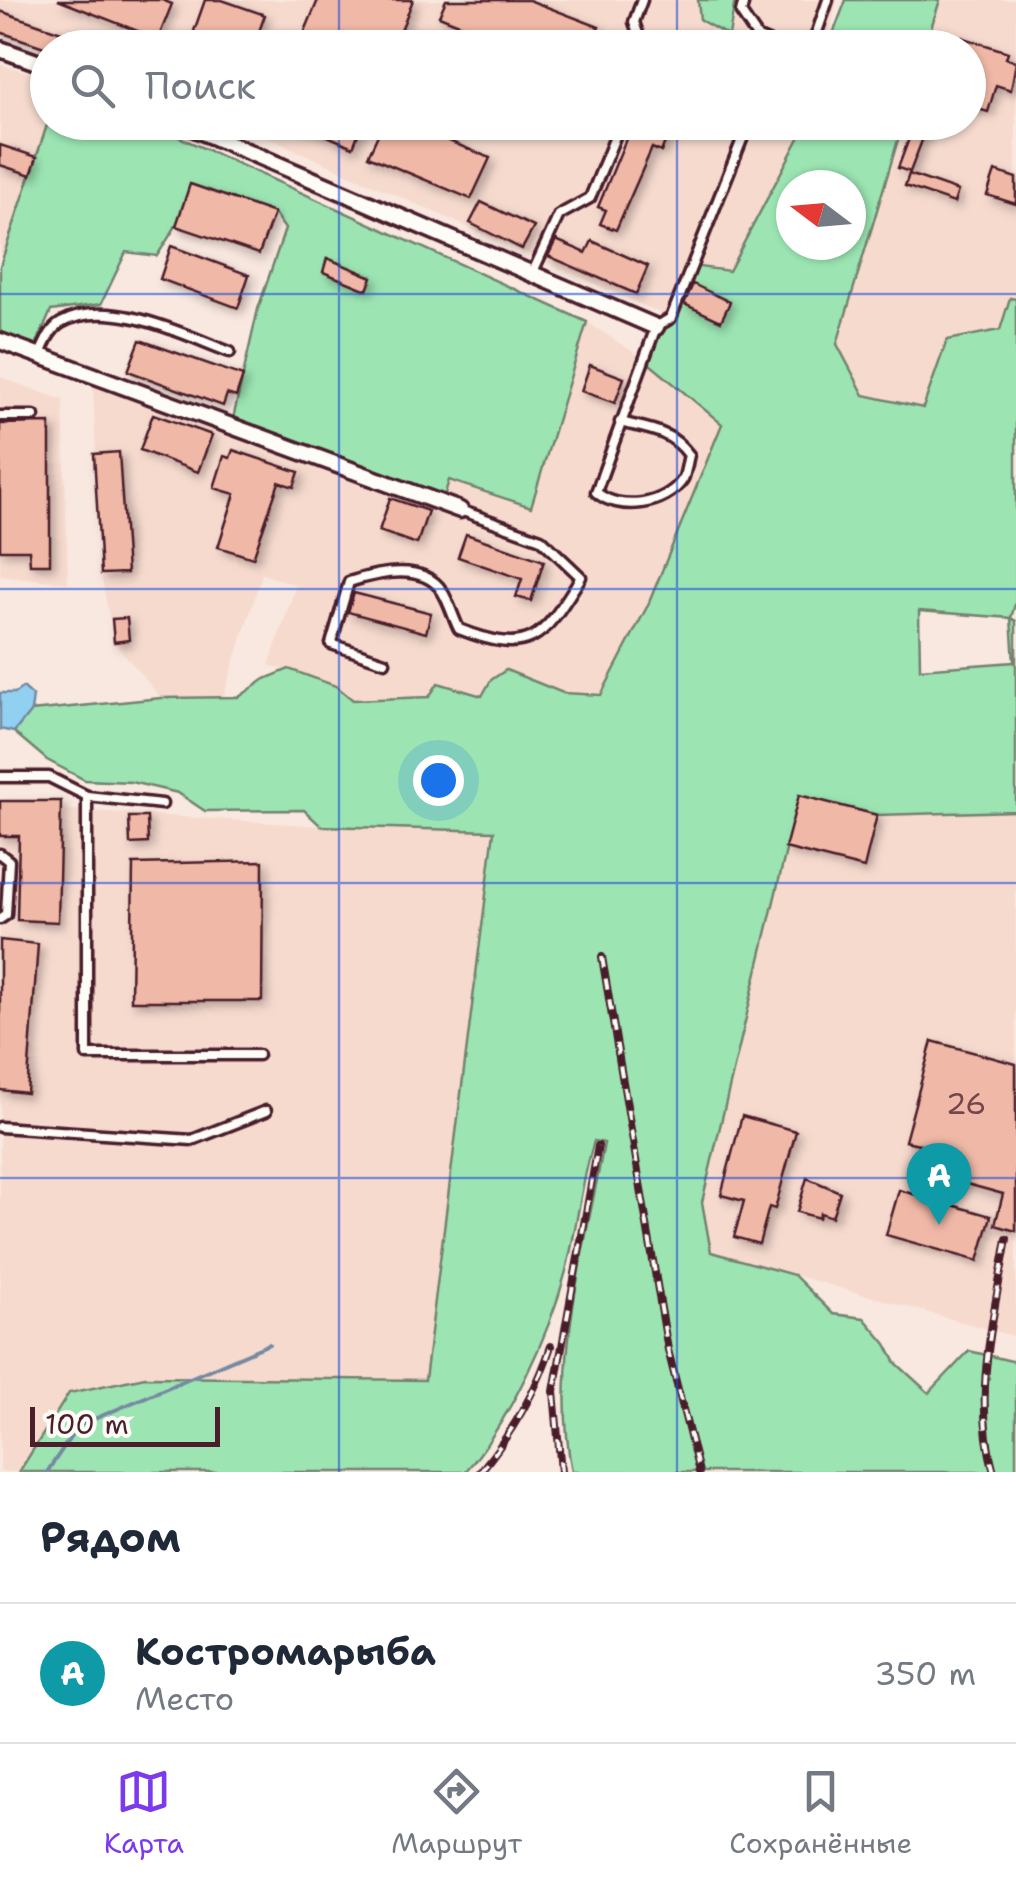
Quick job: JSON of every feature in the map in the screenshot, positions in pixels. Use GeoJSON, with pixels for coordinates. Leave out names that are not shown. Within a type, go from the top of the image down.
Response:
{"type":"FeatureCollection","features":[{"type":"Feature","properties":{"kind":"street"},"geometry":{"type":"LineString","coordinates":[[0,48],[30,59]]}},
{"type":"Feature","properties":{"kind":"street"},"geometry":{"type":"LineString","coordinates":[[221,140],[656,327]]}},
{"type":"Feature","properties":{"kind":"street"},"geometry":{"type":"LineString","coordinates":[[0,342],[460,510]]}},
{"type":"Feature","properties":{"kind":"lane"},"geometry":{"type":"LineString","coordinates":[[637,30],[634,22],[642,0]]}},
{"type":"Feature","properties":{"kind":"lane"},"geometry":{"type":"LineString","coordinates":[[744,0],[741,13],[753,30]]}},
{"type":"Feature","properties":{"kind":"lane"},"geometry":{"type":"LineString","coordinates":[[818,30],[828,0]]}},
{"type":"Feature","properties":{"kind":"lane"},"geometry":{"type":"LineString","coordinates":[[532,274],[558,215],[590,198],[614,140]]}},
{"type":"Feature","properties":{"kind":"lane"},"geometry":{"type":"LineString","coordinates":[[620,422],[679,441],[689,455],[682,480],[662,497],[638,504],[607,502],[596,492],[620,422],[656,327],[671,318],[742,140]]}},
{"type":"Feature","properties":{"kind":"lane"},"geometry":{"type":"LineString","coordinates":[[39,356],[49,334],[59,324],[102,314],[152,322],[230,352]]}},
{"type":"Feature","properties":{"kind":"lane"},"geometry":{"type":"LineString","coordinates":[[0,416],[34,416]]}},
{"type":"Feature","properties":{"kind":"lane"},"geometry":{"type":"LineString","coordinates":[[385,662],[331,644],[349,582],[399,572],[427,576],[442,590],[459,629],[495,643],[526,640],[549,627],[582,577],[540,539],[460,510]]}},
{"type":"Feature","properties":{"kind":"lane"},"geometry":{"type":"LineString","coordinates":[[0,776],[49,777],[87,796],[162,804]]}},
{"type":"Feature","properties":{"kind":"lane"},"geometry":{"type":"LineString","coordinates":[[87,796],[87,1055],[258,1055]]}},
{"type":"Feature","properties":{"kind":"lane"},"geometry":{"type":"LineString","coordinates":[[0,854],[9,862],[6,915],[0,919]]}},
{"type":"Feature","properties":{"kind":"lane"},"geometry":{"type":"LineString","coordinates":[[0,1127],[192,1140],[266,1111]]}},
{"type":"Feature","properties":{"kind":"shaded area"},"geometry":{"type":"Polygon","coordinates":[[[0,0],[837,0],[831,30],[30,30],[30,42],[0,32],[0,0]]]}},
{"type":"Feature","properties":{"kind":"shaded area"},"geometry":{"type":"Polygon","coordinates":[[[940,0],[1016,0],[1016,299],[1010,299],[1001,330],[947,340],[923,408],[864,396],[837,344],[862,260],[866,260],[866,247],[898,140],[986,140],[986,30],[930,30],[940,0]]]}},
{"type":"Feature","properties":{"kind":"shaded area"},"geometry":{"type":"Polygon","coordinates":[[[0,64],[30,73],[30,140],[42,140],[0,267],[0,64]]]}},
{"type":"Feature","properties":{"kind":"shaded area"},"geometry":{"type":"Polygon","coordinates":[[[273,140],[798,140],[782,170],[776,170],[776,182],[729,271],[671,318],[273,140]]]}},
{"type":"Feature","properties":{"kind":"shaded area"},"geometry":{"type":"Polygon","coordinates":[[[587,322],[644,359],[723,424],[646,609],[601,695],[563,693],[506,670],[482,696],[438,683],[429,697],[353,700],[335,686],[269,665],[296,585],[262,574],[223,698],[161,698],[114,642],[101,574],[93,385],[438,510],[448,480],[531,506],[587,322]]]}},
{"type":"Feature","properties":{"kind":"shaded area"},"geometry":{"type":"Polygon","coordinates":[[[0,377],[63,400],[68,583],[0,575],[0,377]]]}},
{"type":"Feature","properties":{"kind":"shaded area"},"geometry":{"type":"Polygon","coordinates":[[[799,795],[877,815],[1016,811],[1016,1337],[711,1252],[702,1202],[799,795]]]}},
{"type":"Feature","properties":{"kind":"shaded area"},"geometry":{"type":"Polygon","coordinates":[[[0,805],[321,826],[494,831],[425,1380],[146,1377],[69,1393],[19,1472],[0,1472],[0,805]]]}},
{"type":"Feature","properties":{"kind":"green space"},"geometry":{"type":"Polygon","coordinates":[[[698,0],[735,0],[730,30],[718,30],[700,20],[698,0]]]}},
{"type":"Feature","properties":{"kind":"green space"},"geometry":{"type":"Polygon","coordinates":[[[846,0],[940,0],[930,30],[835,30],[846,0]]]}},
{"type":"Feature","properties":{"kind":"green space"},"geometry":{"type":"Polygon","coordinates":[[[42,140],[186,140],[587,322],[531,507],[449,480],[444,497],[233,419],[258,309],[285,229],[274,213],[191,184],[176,226],[157,256],[126,252],[101,304],[51,311],[36,345],[0,332],[0,266],[42,140]]]}},
{"type":"Feature","properties":{"kind":"green space"},"geometry":{"type":"Polygon","coordinates":[[[798,140],[898,140],[866,247],[866,170],[782,170],[798,140]]]}},
{"type":"Feature","properties":{"kind":"green space"},"geometry":{"type":"Polygon","coordinates":[[[776,182],[776,260],[862,260],[837,344],[864,395],[923,408],[947,340],[1000,330],[1010,298],[1016,299],[1016,601],[1011,618],[1016,621],[1016,811],[877,815],[799,796],[702,1202],[711,1252],[794,1275],[833,1314],[864,1318],[896,1363],[929,1393],[969,1351],[1016,1362],[1016,1472],[572,1472],[565,1390],[573,1307],[604,1143],[594,1141],[566,1271],[549,1322],[512,1403],[465,1472],[19,1472],[69,1393],[145,1377],[425,1380],[494,831],[321,826],[304,810],[205,811],[178,793],[131,782],[85,780],[47,760],[14,732],[31,711],[161,698],[239,697],[265,679],[289,669],[336,686],[353,700],[429,697],[438,683],[482,696],[491,680],[506,670],[563,693],[601,695],[648,605],[722,424],[644,359],[656,327],[671,318],[692,266],[729,271],[776,182]],[[919,611],[920,669],[1014,662],[1011,618],[919,611]]]}},
{"type":"Feature","properties":{"kind":"water"},"geometry":{"type":"Polygon","coordinates":[[[23,687],[33,696],[31,711],[14,732],[0,729],[0,693],[15,693],[23,687]]]}},
{"type":"Feature","properties":{"kind":"building"},"geometry":{"type":"Polygon","coordinates":[[[58,0],[162,0],[172,4],[162,30],[135,30],[58,0]]]}},
{"type":"Feature","properties":{"kind":"building"},"geometry":{"type":"Polygon","coordinates":[[[205,0],[222,0],[265,15],[260,30],[194,30],[205,0]]]}},
{"type":"Feature","properties":{"kind":"building"},"geometry":{"type":"Polygon","coordinates":[[[318,0],[413,0],[401,30],[306,30],[318,0]]]}},
{"type":"Feature","properties":{"kind":"building"},"geometry":{"type":"Polygon","coordinates":[[[446,0],[529,0],[599,27],[474,30],[439,16],[446,0]]]}},
{"type":"Feature","properties":{"kind":"building"},"geometry":{"type":"Polygon","coordinates":[[[0,11],[55,30],[30,30],[30,42],[0,32],[0,11]]]}},
{"type":"Feature","properties":{"kind":"building"},"geometry":{"type":"Polygon","coordinates":[[[986,45],[1008,52],[1006,58],[1016,62],[1011,90],[996,85],[988,112],[986,45]]]}},
{"type":"Feature","properties":{"kind":"building"},"geometry":{"type":"Polygon","coordinates":[[[337,140],[356,140],[353,147],[337,140]]]}},
{"type":"Feature","properties":{"kind":"building"},"geometry":{"type":"Polygon","coordinates":[[[376,140],[446,140],[490,158],[471,199],[368,156],[376,140]]]}},
{"type":"Feature","properties":{"kind":"building"},"geometry":{"type":"Polygon","coordinates":[[[626,140],[666,140],[661,152],[652,148],[616,230],[600,224],[606,210],[598,207],[626,140]]]}},
{"type":"Feature","properties":{"kind":"building"},"geometry":{"type":"Polygon","coordinates":[[[908,140],[922,140],[910,172],[898,168],[908,140]]]}},
{"type":"Feature","properties":{"kind":"building"},"geometry":{"type":"Polygon","coordinates":[[[0,145],[37,157],[31,175],[0,165],[0,145]]]}},
{"type":"Feature","properties":{"kind":"building"},"geometry":{"type":"Polygon","coordinates":[[[995,171],[1016,178],[1016,204],[987,195],[995,171]]]}},
{"type":"Feature","properties":{"kind":"building"},"geometry":{"type":"Polygon","coordinates":[[[909,174],[958,191],[954,203],[905,186],[909,174]]]}},
{"type":"Feature","properties":{"kind":"building"},"geometry":{"type":"Polygon","coordinates":[[[190,184],[274,213],[259,254],[176,226],[190,184]]]}},
{"type":"Feature","properties":{"kind":"building"},"geometry":{"type":"Polygon","coordinates":[[[481,202],[534,227],[522,249],[470,223],[481,202]]]}},
{"type":"Feature","properties":{"kind":"building"},"geometry":{"type":"Polygon","coordinates":[[[556,240],[586,253],[592,241],[648,266],[636,294],[548,256],[556,240]]]}},
{"type":"Feature","properties":{"kind":"building"},"geometry":{"type":"Polygon","coordinates":[[[171,246],[249,275],[238,308],[160,279],[171,246]]]}},
{"type":"Feature","properties":{"kind":"building"},"geometry":{"type":"Polygon","coordinates":[[[327,258],[372,277],[367,290],[323,272],[327,258]]]}},
{"type":"Feature","properties":{"kind":"building"},"geometry":{"type":"Polygon","coordinates":[[[693,284],[730,302],[721,321],[684,304],[693,284]]]}},
{"type":"Feature","properties":{"kind":"building"},"geometry":{"type":"Polygon","coordinates":[[[140,340],[243,376],[236,397],[227,394],[223,406],[128,371],[140,340]]]}},
{"type":"Feature","properties":{"kind":"building"},"geometry":{"type":"Polygon","coordinates":[[[590,365],[624,378],[615,403],[581,391],[590,365]]]}},
{"type":"Feature","properties":{"kind":"building"},"geometry":{"type":"Polygon","coordinates":[[[153,414],[212,435],[198,472],[140,450],[153,414]]]}},
{"type":"Feature","properties":{"kind":"building"},"geometry":{"type":"Polygon","coordinates":[[[50,423],[50,564],[30,564],[29,550],[0,550],[0,424],[50,423]]]}},
{"type":"Feature","properties":{"kind":"building"},"geometry":{"type":"Polygon","coordinates":[[[233,450],[299,472],[294,487],[279,482],[253,558],[218,547],[235,494],[214,488],[224,456],[230,458],[233,450]]]}},
{"type":"Feature","properties":{"kind":"building"},"geometry":{"type":"Polygon","coordinates":[[[119,452],[127,573],[101,574],[94,454],[119,452]]]}},
{"type":"Feature","properties":{"kind":"building"},"geometry":{"type":"Polygon","coordinates":[[[390,498],[428,511],[417,544],[379,531],[390,498]]]}},
{"type":"Feature","properties":{"kind":"building"},"geometry":{"type":"Polygon","coordinates":[[[466,534],[544,561],[531,601],[516,597],[522,579],[458,557],[466,534]]]}},
{"type":"Feature","properties":{"kind":"building"},"geometry":{"type":"Polygon","coordinates":[[[354,593],[431,613],[426,633],[348,612],[354,593]]]}},
{"type":"Feature","properties":{"kind":"building"},"geometry":{"type":"Polygon","coordinates":[[[127,618],[129,640],[114,642],[112,619],[127,618]]]}},
{"type":"Feature","properties":{"kind":"building"},"geometry":{"type":"Polygon","coordinates":[[[799,795],[877,815],[864,868],[785,848],[799,795]]]}},
{"type":"Feature","properties":{"kind":"building"},"geometry":{"type":"Polygon","coordinates":[[[0,801],[61,801],[58,922],[17,920],[19,836],[0,836],[0,801]]]}},
{"type":"Feature","properties":{"kind":"building"},"geometry":{"type":"Polygon","coordinates":[[[129,817],[147,817],[148,843],[130,844],[129,817]]]}},
{"type":"Feature","properties":{"kind":"building"},"geometry":{"type":"Polygon","coordinates":[[[263,861],[262,1001],[131,1001],[133,864],[263,861]]]}},
{"type":"Feature","properties":{"kind":"building"},"geometry":{"type":"Polygon","coordinates":[[[0,940],[38,944],[27,1093],[0,1090],[0,940]]]}},
{"type":"Feature","properties":{"kind":"building"},"geometry":{"type":"Polygon","coordinates":[[[932,1041],[1016,1064],[1016,1231],[995,1225],[1003,1194],[912,1169],[919,1144],[905,1141],[932,1041]]]}},
{"type":"Feature","properties":{"kind":"building"},"geometry":{"type":"Polygon","coordinates":[[[742,1116],[796,1131],[775,1209],[769,1207],[759,1244],[734,1237],[744,1201],[721,1195],[742,1116]]]}},
{"type":"Feature","properties":{"kind":"building"},"geometry":{"type":"Polygon","coordinates":[[[807,1178],[840,1192],[832,1217],[797,1212],[807,1178]]]}},
{"type":"Feature","properties":{"kind":"building"},"geometry":{"type":"Polygon","coordinates":[[[899,1190],[991,1216],[978,1261],[886,1235],[899,1190]]]}},
{"type":"Feature","properties":{"kind":"waterway"},"geometry":{"type":"LineString","coordinates":[[47,1472],[78,1426],[269,1344]]}},
{"type":"Feature","properties":{"kind":"railway"},"geometry":{"type":"LineString","coordinates":[[602,957],[668,1350],[699,1472]]}},
{"type":"Feature","properties":{"kind":"railway"},"geometry":{"type":"LineString","coordinates":[[561,1472],[554,1391],[598,1146]]}},
{"type":"Feature","properties":{"kind":"railway"},"geometry":{"type":"LineString","coordinates":[[994,1472],[985,1385],[1007,1239]]}},
{"type":"Feature","properties":{"kind":"railway"},"geometry":{"type":"LineString","coordinates":[[480,1472],[522,1412],[551,1346]]}},
{"type":"Feature","properties":{"kind":"place","name":"Костромарыба"},"geometry":{"type":"Point","coordinates":[939,1225]}}]}
